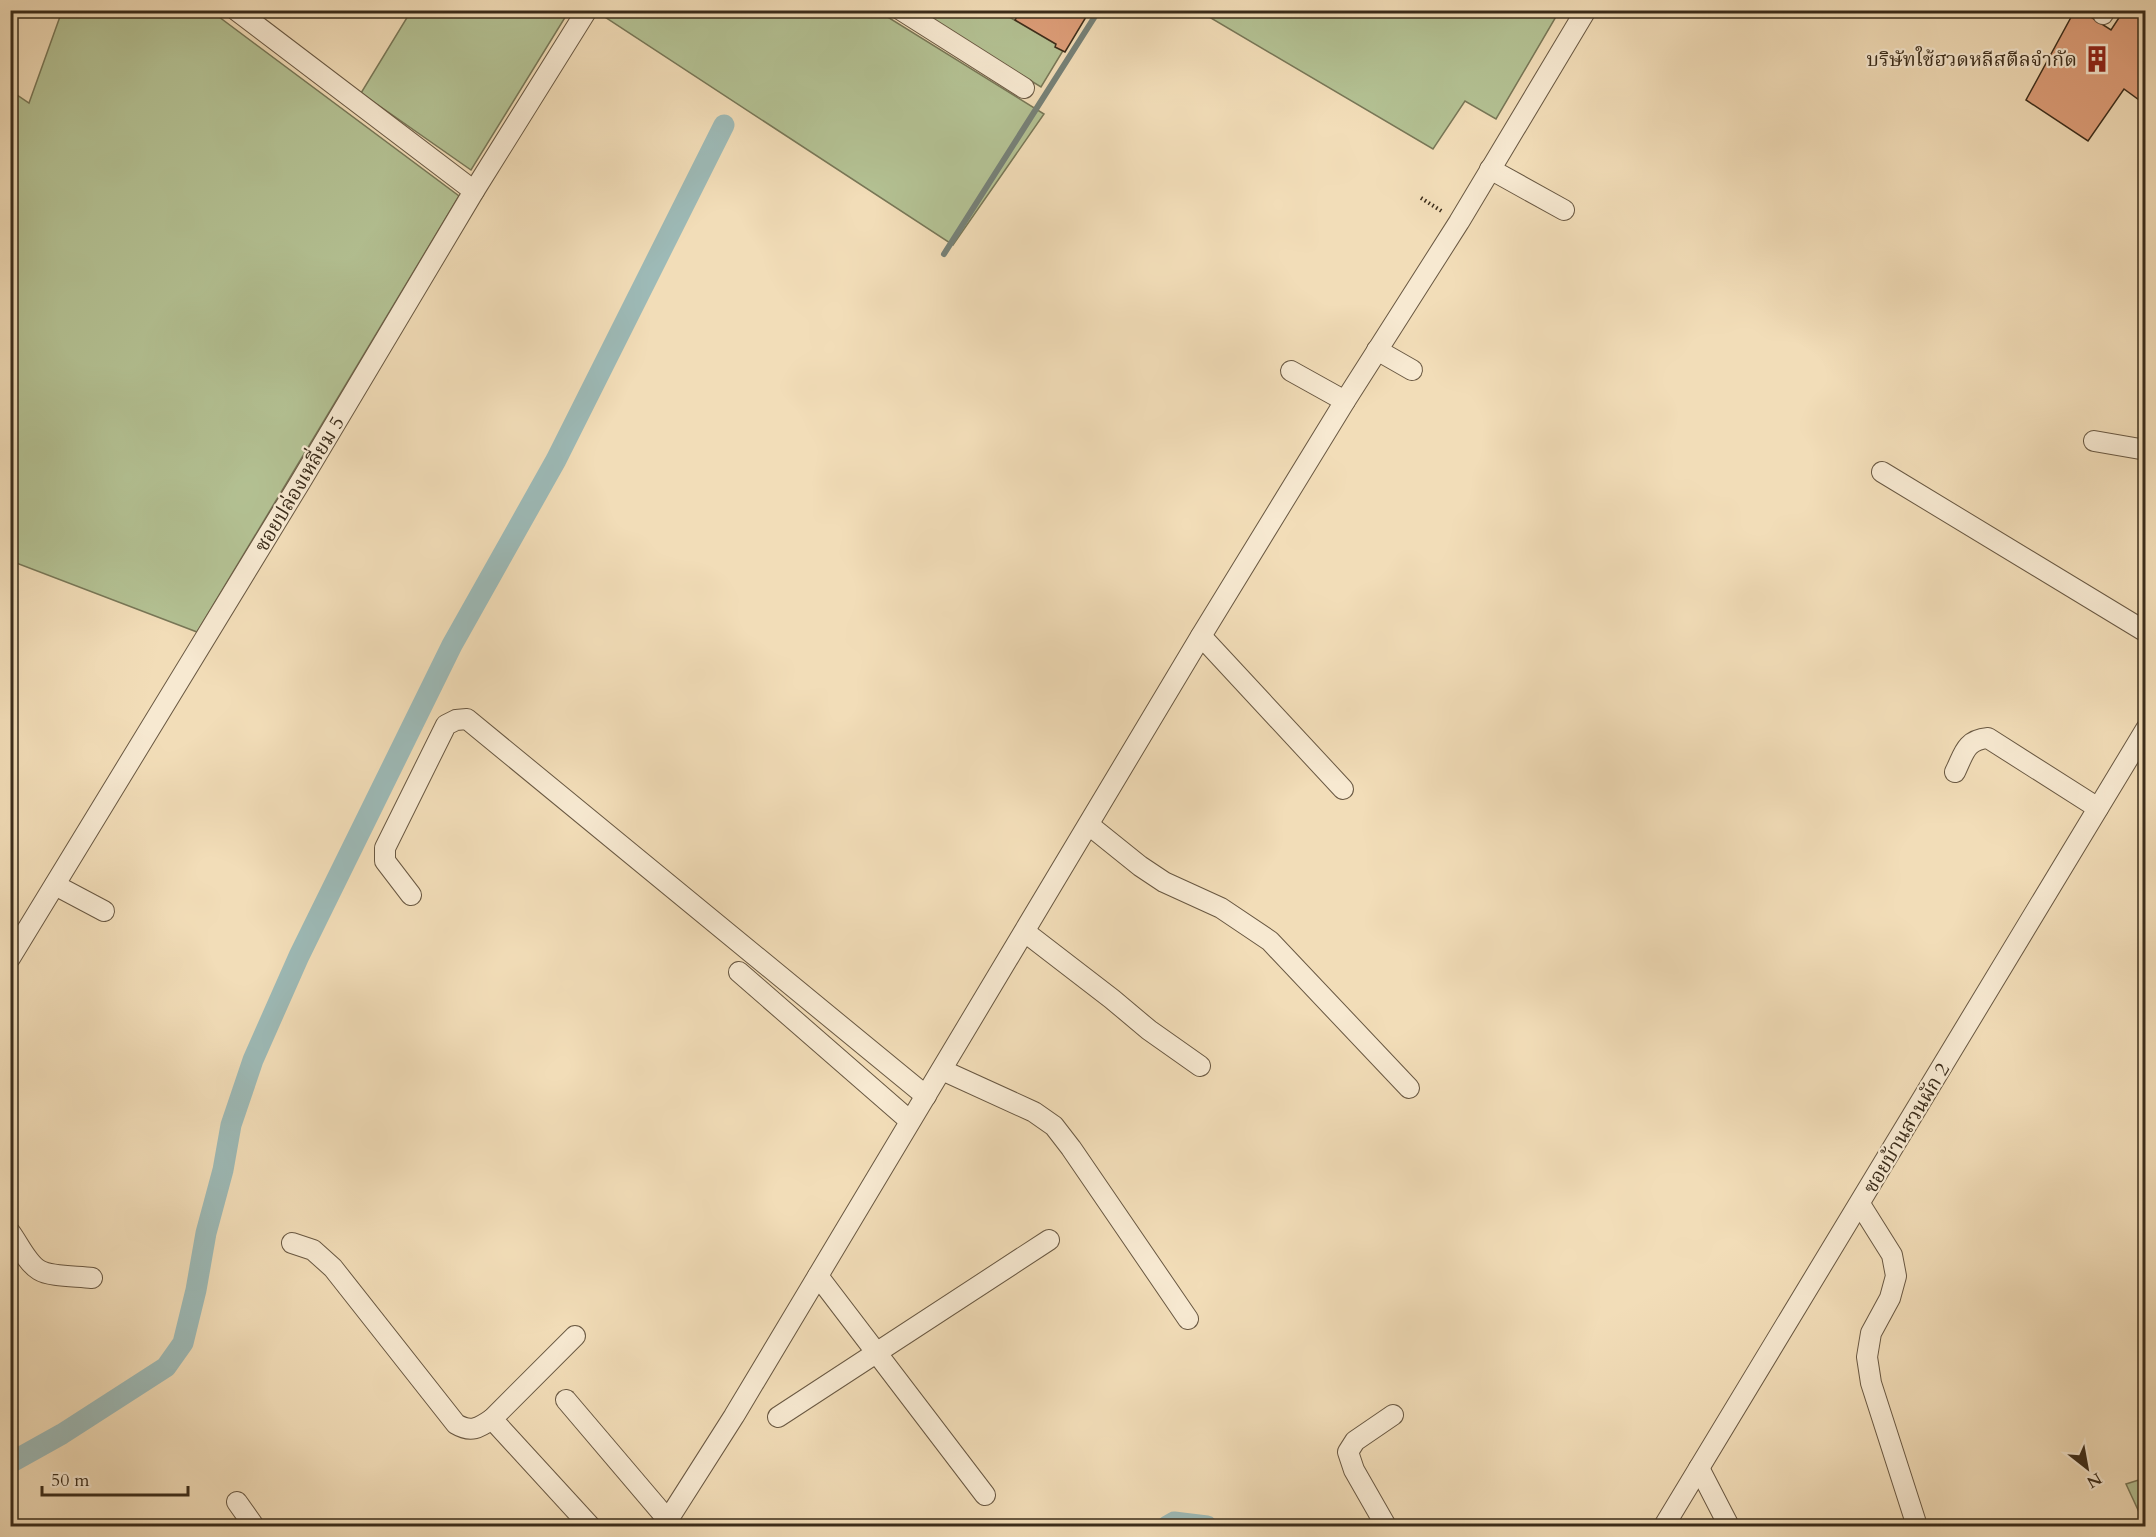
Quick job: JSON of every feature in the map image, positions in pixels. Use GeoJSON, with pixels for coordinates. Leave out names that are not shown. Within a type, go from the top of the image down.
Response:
{"type":"FeatureCollection","features":[{"type":"Feature","properties":{"kind":"street"},"geometry":{"type":"LineString","coordinates":[[236,10],[474,190]]}},
{"type":"Feature","properties":{"kind":"street","name":"ซอยปล่องเหลี่ยม 5"},"geometry":{"type":"LineString","coordinates":[[10,958],[295,491],[474,190],[587,10]]}},
{"type":"Feature","properties":{"kind":"street"},"geometry":{"type":"LineString","coordinates":[[901,10],[1024,88]]}},
{"type":"Feature","properties":{"kind":"street"},"geometry":{"type":"LineString","coordinates":[[566,1400],[666,1524],[735,1416],[1201,636],[1345,400],[1459,222],[1586,10]]}},
{"type":"Feature","properties":{"kind":"street"},"geometry":{"type":"LineString","coordinates":[[1490,169],[1564,210]]}},
{"type":"Feature","properties":{"kind":"street"},"geometry":{"type":"LineString","coordinates":[[1377,350],[1412,370]]}},
{"type":"Feature","properties":{"kind":"street"},"geometry":{"type":"LineString","coordinates":[[1292,371],[1345,400]]}},
{"type":"Feature","properties":{"kind":"street"},"geometry":{"type":"LineString","coordinates":[[2094,441],[2145,450]]}},
{"type":"Feature","properties":{"kind":"street"},"geometry":{"type":"LineString","coordinates":[[1882,472],[2145,632]]}},
{"type":"Feature","properties":{"kind":"street"},"geometry":{"type":"LineString","coordinates":[[1201,636],[1343,789]]}},
{"type":"Feature","properties":{"kind":"street"},"geometry":{"type":"LineString","coordinates":[[411,895],[385,861],[385,848],[446,725],[456,720],[467,719],[926,1096]]}},
{"type":"Feature","properties":{"kind":"street","name":"ซอยบ้านสวนผัก 2"},"geometry":{"type":"LineString","coordinates":[[1664,1527],[2145,729]]}},
{"type":"Feature","properties":{"kind":"street"},"geometry":{"type":"LineString","coordinates":[[1955,772],[1970,743],[1977,739],[1988,738],[2098,808]]}},
{"type":"Feature","properties":{"kind":"street"},"geometry":{"type":"LineString","coordinates":[[1089,825],[1164,882],[1221,908],[1270,941],[1409,1088]]}},
{"type":"Feature","properties":{"kind":"street"},"geometry":{"type":"LineString","coordinates":[[55,885],[104,911]]}},
{"type":"Feature","properties":{"kind":"street"},"geometry":{"type":"LineString","coordinates":[[1025,932],[1149,1030],[1200,1066]]}},
{"type":"Feature","properties":{"kind":"street"},"geometry":{"type":"LineString","coordinates":[[739,972],[910,1121]]}},
{"type":"Feature","properties":{"kind":"street"},"geometry":{"type":"LineString","coordinates":[[942,1070],[1035,1112],[1054,1126],[1188,1318]]}},
{"type":"Feature","properties":{"kind":"street"},"geometry":{"type":"LineString","coordinates":[[1860,1204],[1892,1255],[1896,1276],[1890,1298],[1871,1333],[1867,1357],[1871,1383],[1917,1527]]}},
{"type":"Feature","properties":{"kind":"street"},"geometry":{"type":"LineString","coordinates":[[10,1232],[32,1264],[40,1271],[47,1274],[92,1278]]}},
{"type":"Feature","properties":{"kind":"street"},"geometry":{"type":"LineString","coordinates":[[778,1417],[1048,1240]]}},
{"type":"Feature","properties":{"kind":"street"},"geometry":{"type":"LineString","coordinates":[[292,1243],[313,1250],[333,1268],[456,1424],[464,1429],[477,1430],[492,1419],[575,1336]]}},
{"type":"Feature","properties":{"kind":"street"},"geometry":{"type":"LineString","coordinates":[[818,1276],[985,1495]]}},
{"type":"Feature","properties":{"kind":"street"},"geometry":{"type":"LineString","coordinates":[[1386,1527],[1354,1470],[1348,1452],[1355,1441],[1393,1414]]}},
{"type":"Feature","properties":{"kind":"street"},"geometry":{"type":"LineString","coordinates":[[492,1419],[590,1527]]}},
{"type":"Feature","properties":{"kind":"street"},"geometry":{"type":"LineString","coordinates":[[1699,1468],[1729,1527]]}},
{"type":"Feature","properties":{"kind":"street"},"geometry":{"type":"LineString","coordinates":[[237,1502],[254,1527]]}},
{"type":"Feature","properties":{"kind":"path"},"geometry":{"type":"LineString","coordinates":[[1421,198],[1459,222]]}},
{"type":"Feature","properties":{"kind":"green space"},"geometry":{"type":"Polygon","coordinates":[[[62,11],[211,11],[459,196],[197,632],[11,561],[11,91],[29,103],[62,11]]]}},
{"type":"Feature","properties":{"kind":"green space"},"geometry":{"type":"Polygon","coordinates":[[[411,11],[569,11],[471,170],[361,93],[411,11]]]}},
{"type":"Feature","properties":{"kind":"green space"},"geometry":{"type":"Polygon","coordinates":[[[598,11],[878,11],[1044,114],[953,245],[598,11]]]}},
{"type":"Feature","properties":{"kind":"green space"},"geometry":{"type":"Polygon","coordinates":[[[918,11],[999,11],[1064,49],[1041,87],[918,11]]]}},
{"type":"Feature","properties":{"kind":"green space"},"geometry":{"type":"Polygon","coordinates":[[[1199,11],[1551,11],[1557,15],[1496,119],[1465,101],[1433,149],[1199,11]]]}},
{"type":"Feature","properties":{"kind":"green space"},"geometry":{"type":"Polygon","coordinates":[[[2146,1478],[2145,1525],[2126,1484],[2146,1478]]]}},
{"type":"Feature","properties":{"kind":"building"},"geometry":{"type":"Polygon","coordinates":[[[1021,10],[1074,10],[1086,17],[1065,52],[1055,47],[1056,44],[1015,20],[1021,10]]]}},
{"type":"Feature","properties":{"kind":"building","name":"บริษัทใช้ฮวดหลีสตีลจำกัด"},"geometry":{"type":"Polygon","coordinates":[[[2075,10],[2080,10],[2111,30],[2124,10],[2146,10],[2146,105],[2124,89],[2088,141],[2026,100],[2075,10]]]}},
{"type":"Feature","properties":{"kind":"waterway"},"geometry":{"type":"LineString","coordinates":[[944,254],[1099,10]]}},
{"type":"Feature","properties":{"kind":"waterway"},"geometry":{"type":"LineString","coordinates":[[10,1463],[62,1434],[166,1367],[183,1343],[196,1290],[206,1233],[223,1170],[231,1125],[253,1060],[299,956],[452,645],[556,460],[724,125]]}},
{"type":"Feature","properties":{"kind":"waterway"},"geometry":{"type":"LineString","coordinates":[[1167,1526],[1174,1522],[1207,1526]]}},
{"type":"Feature","properties":{"kind":"place","name":"บริษัทใช้ฮวดหลีสตีลจำกัด"},"geometry":{"type":"Point","coordinates":[2097,59]}}]}
